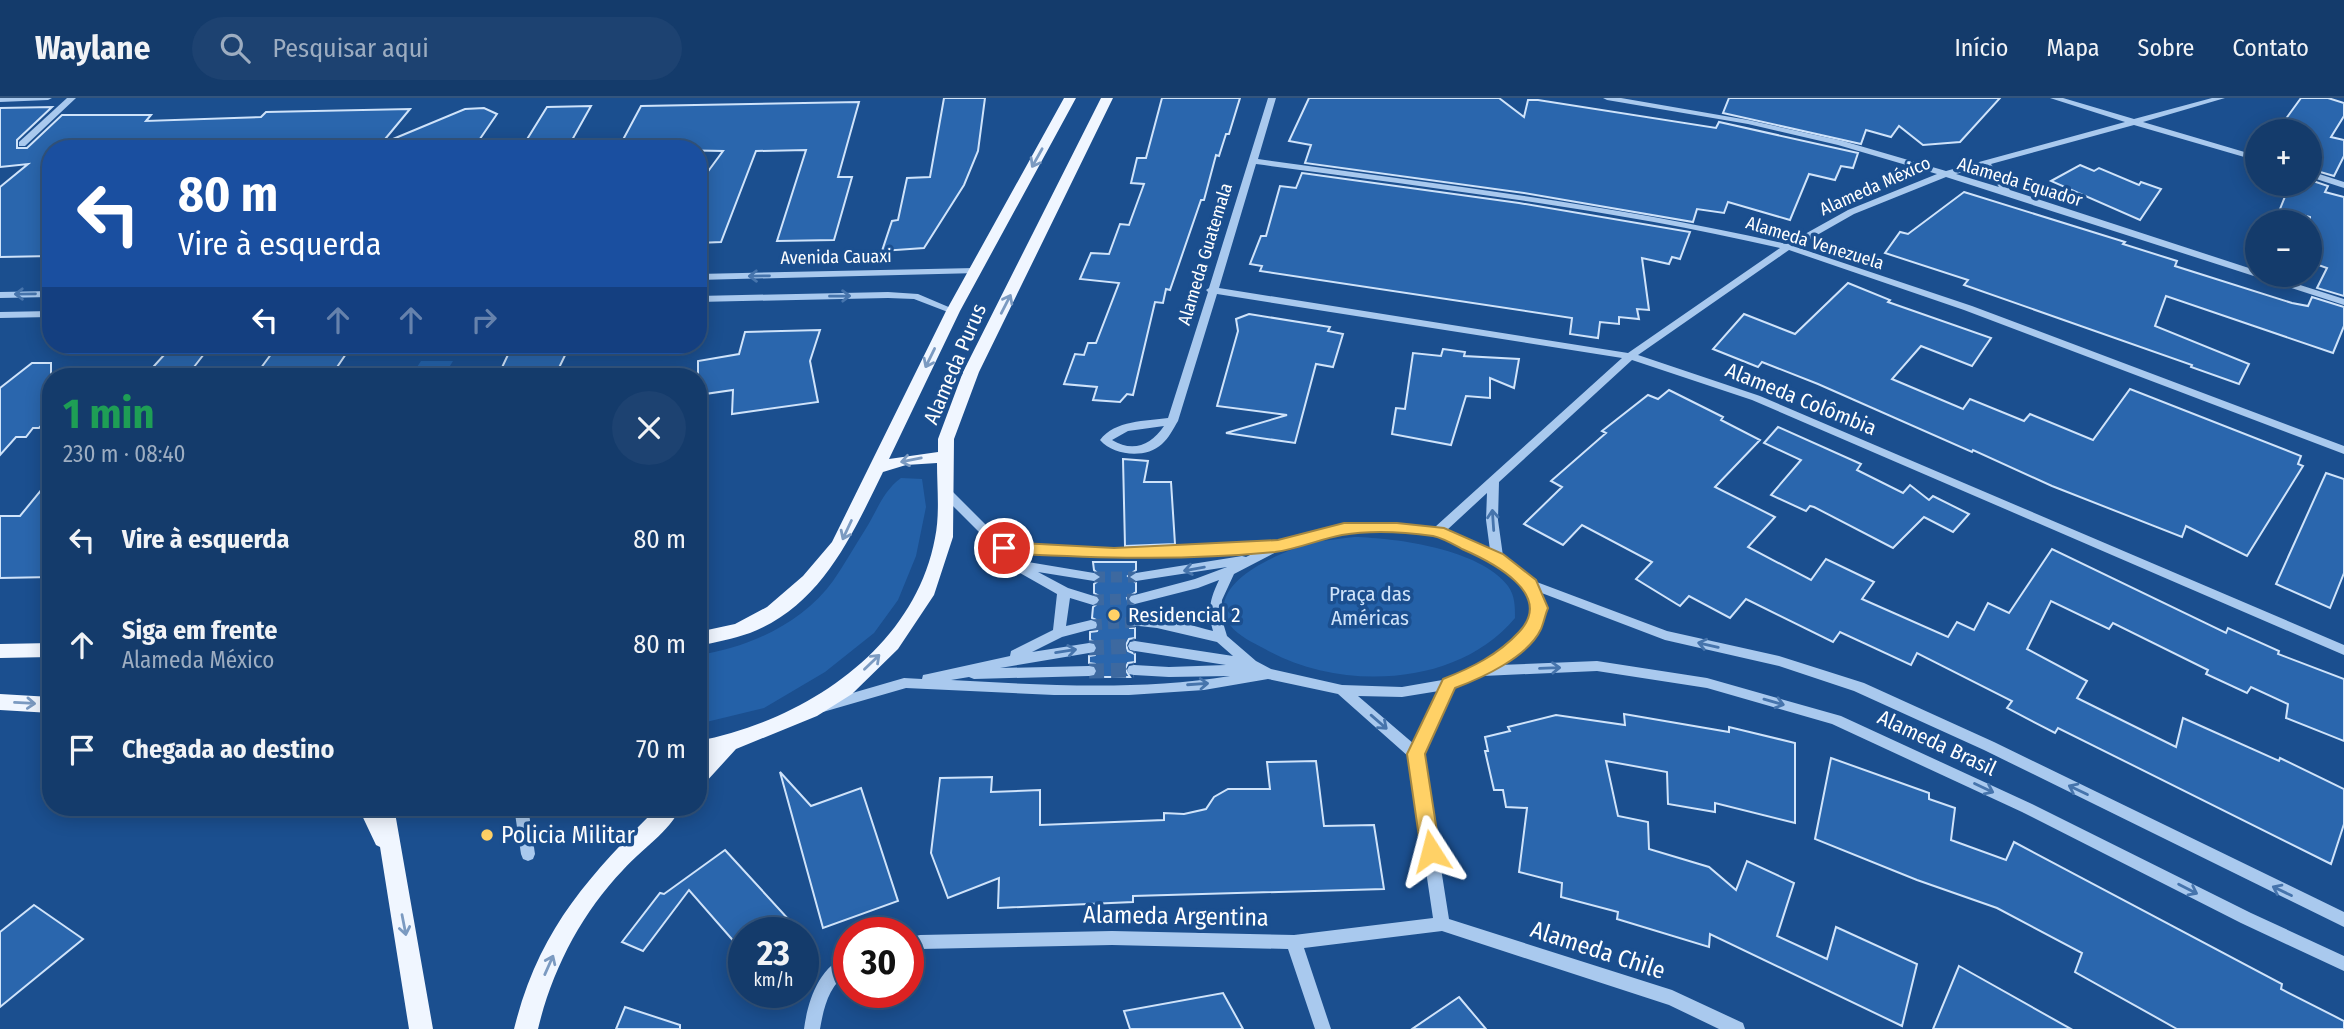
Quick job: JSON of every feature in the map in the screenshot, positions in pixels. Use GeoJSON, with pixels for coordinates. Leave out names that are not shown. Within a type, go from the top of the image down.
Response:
{"type":"FeatureCollection","features":[{"type":"Feature","properties":{"kind":"main road","name":"Alameda Purus"},"geometry":{"type":"LineString","coordinates":[[707,637],[747,627],[788,602],[814,577],[839,545],[953,311],[1070,98]]}},
{"type":"Feature","properties":{"kind":"main road","name":"Alameda Purus"},"geometry":{"type":"LineString","coordinates":[[707,747],[729,743],[810,711],[845,689],[891,644],[928,590],[944,537],[947,494],[946,439],[971,372],[1107,98]]}},
{"type":"Feature","properties":{"kind":"main road"},"geometry":{"type":"LineString","coordinates":[[876,468],[915,459],[946,457]]}},
{"type":"Feature","properties":{"kind":"main road"},"geometry":{"type":"LineString","coordinates":[[0,651],[42,650]]}},
{"type":"Feature","properties":{"kind":"main road"},"geometry":{"type":"LineString","coordinates":[[0,702],[42,704]]}},
{"type":"Feature","properties":{"kind":"main road"},"geometry":{"type":"LineString","coordinates":[[707,767],[729,743]]}},
{"type":"Feature","properties":{"kind":"main road"},"geometry":{"type":"LineString","coordinates":[[372,816],[391,858]]}},
{"type":"Feature","properties":{"kind":"main road"},"geometry":{"type":"LineString","coordinates":[[385,816],[421,1029]]}},
{"type":"Feature","properties":{"kind":"main road"},"geometry":{"type":"LineString","coordinates":[[526,1029],[530,1005],[561,937],[605,874],[662,816]]}},
{"type":"Feature","properties":{"kind":"street"},"geometry":{"type":"LineString","coordinates":[[0,100],[48,98]]}},
{"type":"Feature","properties":{"kind":"street"},"geometry":{"type":"LineString","coordinates":[[22,144],[72,98]]}},
{"type":"Feature","properties":{"kind":"street","name":"Alameda Guatemala"},"geometry":{"type":"LineString","coordinates":[[1173,421],[1117,430],[1108,435],[1106,440],[1117,447],[1144,449],[1155,445],[1173,421],[1211,289],[1272,98]]}},
{"type":"Feature","properties":{"kind":"street","name":"Alameda Equador"},"geometry":{"type":"LineString","coordinates":[[1607,98],[1748,122],[1840,143],[2007,192],[2245,269]]}},
{"type":"Feature","properties":{"kind":"street"},"geometry":{"type":"LineString","coordinates":[[2054,98],[2245,155]]}},
{"type":"Feature","properties":{"kind":"street","name":"Alameda México"},"geometry":{"type":"LineString","coordinates":[[1438,531],[1630,356],[1788,247],[1851,212],[1942,175],[2221,98]]}},
{"type":"Feature","properties":{"kind":"street","name":"Alameda Venezuela"},"geometry":{"type":"LineString","coordinates":[[1252,161],[1564,204],[1714,230],[1788,247],[1968,308],[2344,450]]}},
{"type":"Feature","properties":{"kind":"street"},"geometry":{"type":"LineString","coordinates":[[1986,164],[2007,192]]}},
{"type":"Feature","properties":{"kind":"street"},"geometry":{"type":"LineString","coordinates":[[1955,172],[1965,181]]}},
{"type":"Feature","properties":{"kind":"street"},"geometry":{"type":"LineString","coordinates":[[2322,178],[2344,185]]}},
{"type":"Feature","properties":{"kind":"street","name":"Avenida Cauaxi"},"geometry":{"type":"LineString","coordinates":[[707,277],[975,271]]}},
{"type":"Feature","properties":{"kind":"street"},"geometry":{"type":"LineString","coordinates":[[869,295],[879,284],[876,274]]}},
{"type":"Feature","properties":{"kind":"street","name":"Alameda Equador"},"geometry":{"type":"LineString","coordinates":[[2298,287],[2344,302]]}},
{"type":"Feature","properties":{"kind":"street","name":"Alameda Colômbia"},"geometry":{"type":"LineString","coordinates":[[1211,289],[1630,356],[1756,398],[2344,650]]}},
{"type":"Feature","properties":{"kind":"street"},"geometry":{"type":"LineString","coordinates":[[0,295],[42,294]]}},
{"type":"Feature","properties":{"kind":"street","name":"Avenida Cauaxi"},"geometry":{"type":"LineString","coordinates":[[707,299],[915,296],[953,311]]}},
{"type":"Feature","properties":{"kind":"street"},"geometry":{"type":"LineString","coordinates":[[0,315],[42,314]]}},
{"type":"Feature","properties":{"kind":"street"},"geometry":{"type":"LineString","coordinates":[[1493,482],[1492,520],[1497,558]]}},
{"type":"Feature","properties":{"kind":"street"},"geometry":{"type":"LineString","coordinates":[[947,494],[1019,565],[1064,592],[1093,600]]}},
{"type":"Feature","properties":{"kind":"street"},"geometry":{"type":"LineString","coordinates":[[1004,548],[1114,553],[1278,546],[1344,529],[1397,528],[1438,531]]}},
{"type":"Feature","properties":{"kind":"street","name":"Alameda Brasil"},"geometry":{"type":"LineString","coordinates":[[1438,531],[1497,558],[1530,584],[1665,635],[1779,661],[1859,687],[1989,746],[2344,920]]}},
{"type":"Feature","properties":{"kind":"street"},"geometry":{"type":"LineString","coordinates":[[1135,599],[1198,583],[1229,571],[1278,546]]}},
{"type":"Feature","properties":{"kind":"street"},"geometry":{"type":"LineString","coordinates":[[1136,577],[1252,559]]}},
{"type":"Feature","properties":{"kind":"street"},"geometry":{"type":"LineString","coordinates":[[1019,565],[1094,577]]}},
{"type":"Feature","properties":{"kind":"street"},"geometry":{"type":"LineString","coordinates":[[1221,638],[1215,616],[1216,600],[1229,571]]}},
{"type":"Feature","properties":{"kind":"street"},"geometry":{"type":"LineString","coordinates":[[1135,646],[1259,669],[1342,690],[1402,692],[1449,684],[1482,671],[1518,645],[1533,629],[1539,608],[1530,584]]}},
{"type":"Feature","properties":{"kind":"street"},"geometry":{"type":"LineString","coordinates":[[1059,634],[1064,592]]}},
{"type":"Feature","properties":{"kind":"street"},"geometry":{"type":"LineString","coordinates":[[1135,622],[1157,623],[1221,638],[1259,669]]}},
{"type":"Feature","properties":{"kind":"street"},"geometry":{"type":"LineString","coordinates":[[1000,663],[1059,634],[1091,625]]}},
{"type":"Feature","properties":{"kind":"street"},"geometry":{"type":"LineString","coordinates":[[810,711],[904,683],[1089,648]]}},
{"type":"Feature","properties":{"kind":"street","name":"Alameda Brasil"},"geometry":{"type":"LineString","coordinates":[[1482,671],[1597,666],[1707,683],[1836,720],[2027,807],[2246,918],[2344,964]]}},
{"type":"Feature","properties":{"kind":"street"},"geometry":{"type":"LineString","coordinates":[[904,683],[1130,688],[1204,685],[1259,669]]}},
{"type":"Feature","properties":{"kind":"street"},"geometry":{"type":"LineString","coordinates":[[1134,670],[1169,672],[1259,669]]}},
{"type":"Feature","properties":{"kind":"street"},"geometry":{"type":"LineString","coordinates":[[963,673],[1012,675],[1089,671]]}},
{"type":"Feature","properties":{"kind":"street"},"geometry":{"type":"LineString","coordinates":[[1442,924],[1416,754],[1449,684]]}},
{"type":"Feature","properties":{"kind":"street"},"geometry":{"type":"LineString","coordinates":[[1342,690],[1416,754]]}},
{"type":"Feature","properties":{"kind":"street"},"geometry":{"type":"LineString","coordinates":[[523,816],[528,854]]}},
{"type":"Feature","properties":{"kind":"street","name":"Alameda Argentina"},"geometry":{"type":"LineString","coordinates":[[924,944],[1112,938],[1294,942],[1442,924]]}},
{"type":"Feature","properties":{"kind":"street","name":"Alameda Chile"},"geometry":{"type":"LineString","coordinates":[[1442,924],[1672,998],[1737,1029]]}},
{"type":"Feature","properties":{"kind":"street"},"geometry":{"type":"LineString","coordinates":[[1294,942],[1322,1029]]}},
{"type":"Feature","properties":{"kind":"street"},"geometry":{"type":"LineString","coordinates":[[812,1029],[820,992],[833,977]]}},
{"type":"Feature","properties":{"kind":"green space"},"geometry":{"type":"Polygon","coordinates":[[[421,361],[453,361],[449,368],[416,368],[421,361]]]}},
{"type":"Feature","properties":{"kind":"green space"},"geometry":{"type":"Polygon","coordinates":[[[901,478],[922,479],[926,507],[916,556],[898,600],[874,633],[825,672],[764,708],[707,722],[707,654],[755,640],[773,631],[821,596],[895,483],[901,478]]]}},
{"type":"Feature","properties":{"kind":"green space","name":"Praça das Américas"},"geometry":{"type":"Polygon","coordinates":[[[1354,537],[1414,543],[1478,563],[1495,573],[1508,586],[1515,605],[1515,618],[1491,641],[1462,658],[1431,669],[1397,676],[1328,672],[1295,663],[1246,639],[1230,625],[1224,610],[1226,596],[1249,571],[1299,547],[1354,537]]]}},
{"type":"Feature","properties":{"kind":"building"},"geometry":{"type":"Polygon","coordinates":[[[944,98],[985,98],[978,151],[964,185],[924,248],[882,251],[892,221],[898,220],[907,178],[930,177],[944,98]]]}},
{"type":"Feature","properties":{"kind":"building"},"geometry":{"type":"Polygon","coordinates":[[[1162,98],[1240,98],[1229,134],[1226,134],[1219,156],[1216,155],[1204,200],[1201,200],[1170,290],[1166,289],[1163,303],[1155,302],[1133,395],[1127,394],[1120,402],[1093,400],[1097,387],[1064,384],[1075,354],[1084,355],[1088,343],[1096,343],[1119,283],[1080,279],[1091,253],[1109,254],[1120,224],[1129,225],[1144,184],[1131,183],[1137,158],[1146,158],[1162,98]]]}},
{"type":"Feature","properties":{"kind":"building"},"geometry":{"type":"Polygon","coordinates":[[[1309,98],[1499,98],[1524,117],[1528,100],[1538,100],[1716,128],[1719,122],[1858,153],[1853,168],[1841,166],[1835,180],[1809,174],[1790,220],[1728,202],[1724,213],[1697,209],[1693,222],[1524,193],[1305,163],[1311,145],[1289,141],[1309,98]]]}},
{"type":"Feature","properties":{"kind":"building"},"geometry":{"type":"Polygon","coordinates":[[[1729,98],[2000,98],[1960,142],[1923,145],[1899,126],[1891,137],[1866,130],[1861,144],[1723,113],[1729,98]]]}},
{"type":"Feature","properties":{"kind":"building"},"geometry":{"type":"Polygon","coordinates":[[[2301,98],[2328,98],[2344,103],[2344,116],[2331,137],[2344,140],[2344,156],[2334,176],[2322,172],[2322,119],[2286,119],[2301,98]]]}},
{"type":"Feature","properties":{"kind":"building"},"geometry":{"type":"Polygon","coordinates":[[[859,102],[838,177],[852,177],[834,240],[777,241],[806,150],[756,151],[721,242],[707,243],[707,173],[723,151],[707,151],[707,140],[623,140],[641,106],[859,102]]]}},
{"type":"Feature","properties":{"kind":"building"},"geometry":{"type":"Polygon","coordinates":[[[591,106],[572,140],[527,140],[547,107],[591,106]]]}},
{"type":"Feature","properties":{"kind":"building"},"geometry":{"type":"Polygon","coordinates":[[[52,107],[17,140],[17,148],[27,148],[62,115],[151,115],[146,121],[261,117],[266,112],[410,109],[384,140],[42,140],[42,256],[0,257],[0,187],[28,164],[0,167],[0,108],[52,107]]]}},
{"type":"Feature","properties":{"kind":"building"},"geometry":{"type":"Polygon","coordinates":[[[484,108],[497,114],[479,140],[391,140],[465,109],[484,108]]]}},
{"type":"Feature","properties":{"kind":"building"},"geometry":{"type":"Polygon","coordinates":[[[2080,165],[2094,171],[2099,168],[2139,185],[2141,182],[2161,189],[2140,220],[2051,181],[2080,165]]]}},
{"type":"Feature","properties":{"kind":"building"},"geometry":{"type":"Polygon","coordinates":[[[1302,173],[1519,203],[1690,232],[1680,259],[1672,257],[1669,264],[1642,258],[1649,310],[1637,309],[1639,319],[1619,317],[1619,324],[1600,322],[1598,338],[1570,334],[1572,318],[1260,271],[1262,266],[1250,264],[1261,236],[1266,236],[1280,186],[1296,188],[1302,173]]]}},
{"type":"Feature","properties":{"kind":"building"},"geometry":{"type":"Polygon","coordinates":[[[2322,184],[2328,186],[2325,192],[2344,197],[2344,296],[2317,288],[2322,287],[2322,278],[2327,268],[2322,266],[2322,210],[2280,209],[2285,196],[2322,196],[2322,184]]]}},
{"type":"Feature","properties":{"kind":"building"},"geometry":{"type":"Polygon","coordinates":[[[1964,192],[2125,242],[2123,244],[2177,261],[2175,266],[2292,303],[2308,306],[2312,297],[2344,307],[2344,326],[2333,353],[2166,296],[2155,326],[2249,364],[2239,384],[1964,285],[1968,280],[1885,253],[1900,232],[1908,234],[1964,192]]]}},
{"type":"Feature","properties":{"kind":"building"},"geometry":{"type":"Polygon","coordinates":[[[1848,283],[1890,300],[1888,302],[1991,338],[1972,366],[1921,346],[1892,379],[1963,409],[1970,399],[2024,421],[2030,414],[2093,440],[2130,389],[2301,456],[2298,464],[2303,466],[2247,556],[2186,526],[2182,537],[2052,486],[1818,384],[1762,362],[1758,367],[1713,349],[1744,314],[1795,334],[1848,283]]]}},
{"type":"Feature","properties":{"kind":"building"},"geometry":{"type":"Polygon","coordinates":[[[1249,314],[1330,327],[1328,331],[1343,334],[1333,367],[1316,364],[1295,443],[1226,433],[1287,415],[1217,406],[1238,331],[1236,319],[1249,314]]]}},
{"type":"Feature","properties":{"kind":"building"},"geometry":{"type":"Polygon","coordinates":[[[820,330],[810,361],[818,402],[732,414],[733,390],[707,394],[707,368],[698,368],[698,361],[739,354],[745,332],[820,330]]]}},
{"type":"Feature","properties":{"kind":"building"},"geometry":{"type":"Polygon","coordinates":[[[1443,349],[1465,352],[1464,356],[1519,359],[1514,388],[1490,378],[1490,398],[1466,396],[1451,445],[1392,434],[1396,408],[1405,409],[1413,353],[1441,356],[1443,349]]]}},
{"type":"Feature","properties":{"kind":"building"},"geometry":{"type":"Polygon","coordinates":[[[204,354],[193,368],[152,368],[164,355],[204,354]]]}},
{"type":"Feature","properties":{"kind":"building"},"geometry":{"type":"Polygon","coordinates":[[[271,354],[346,354],[336,368],[261,368],[271,354]]]}},
{"type":"Feature","properties":{"kind":"building"},"geometry":{"type":"Polygon","coordinates":[[[508,354],[566,354],[559,368],[502,368],[508,354]]]}},
{"type":"Feature","properties":{"kind":"building"},"geometry":{"type":"Polygon","coordinates":[[[32,363],[51,363],[51,368],[42,368],[42,425],[33,428],[26,437],[16,437],[0,455],[0,388],[32,363]]]}},
{"type":"Feature","properties":{"kind":"building"},"geometry":{"type":"Polygon","coordinates":[[[1669,390],[1723,417],[1721,420],[1760,440],[1715,487],[1775,517],[1748,547],[1811,580],[1826,559],[1874,582],[1862,599],[1948,637],[1957,622],[1974,630],[1988,603],[2009,613],[2052,549],[2226,633],[2228,628],[2279,651],[2278,654],[2344,679],[2344,741],[2286,718],[2288,704],[2251,687],[2247,693],[2206,674],[2208,670],[2113,623],[2109,629],[2051,601],[2027,649],[2087,681],[2077,698],[2176,747],[2183,718],[2279,761],[2280,758],[2344,789],[2344,824],[2331,864],[2058,728],[2055,733],[2007,708],[2012,701],[1917,653],[1911,665],[1840,632],[1833,642],[1746,599],[1730,618],[1689,596],[1680,606],[1636,579],[1652,562],[1582,525],[1563,545],[1524,524],[1562,487],[1551,481],[1606,433],[1602,431],[1648,395],[1658,399],[1669,390]]]}},
{"type":"Feature","properties":{"kind":"building"},"geometry":{"type":"Polygon","coordinates":[[[1778,427],[1861,464],[1857,470],[1903,493],[1910,485],[1929,500],[1933,496],[1969,514],[1953,532],[1924,517],[1893,548],[1814,507],[1810,506],[1806,511],[1771,495],[1801,460],[1764,443],[1778,427]]]}},
{"type":"Feature","properties":{"kind":"building"},"geometry":{"type":"Polygon","coordinates":[[[1123,459],[1148,461],[1144,482],[1171,482],[1175,544],[1125,546],[1123,459]]]}},
{"type":"Feature","properties":{"kind":"building"},"geometry":{"type":"Polygon","coordinates":[[[2326,473],[2344,479],[2344,573],[2330,608],[2276,584],[2326,473]]]}},
{"type":"Feature","properties":{"kind":"building"},"geometry":{"type":"Polygon","coordinates":[[[42,489],[42,577],[0,578],[0,516],[20,516],[42,489]]]}},
{"type":"Feature","properties":{"kind":"building","name":"Residencial 2"},"geometry":{"type":"Polygon","coordinates":[[[1093,562],[1136,562],[1136,570],[1128,576],[1136,583],[1136,592],[1127,598],[1129,603],[1135,606],[1135,616],[1130,616],[1127,621],[1130,628],[1135,628],[1135,638],[1129,639],[1126,645],[1128,651],[1135,654],[1135,662],[1128,663],[1125,669],[1130,677],[1095,677],[1098,670],[1095,664],[1089,663],[1089,656],[1095,655],[1098,649],[1096,643],[1090,640],[1090,632],[1097,631],[1099,626],[1098,621],[1092,618],[1093,607],[1101,601],[1094,593],[1094,584],[1102,578],[1094,570],[1093,562]]]}},
{"type":"Feature","properties":{"kind":"building"},"geometry":{"type":"Polygon","coordinates":[[[1624,714],[1729,732],[1729,727],[1795,743],[1795,823],[1715,803],[1715,812],[1668,804],[1667,772],[1606,761],[1618,816],[1648,822],[1649,849],[1709,867],[1736,890],[1747,861],[1794,883],[1777,936],[1827,959],[1836,927],[1917,964],[1902,1026],[1710,934],[1709,947],[1617,919],[1618,912],[1561,897],[1562,883],[1519,872],[1527,808],[1506,807],[1503,790],[1494,790],[1485,751],[1488,751],[1485,737],[1510,731],[1508,727],[1556,715],[1625,725],[1624,714]]]}},
{"type":"Feature","properties":{"kind":"building"},"geometry":{"type":"Polygon","coordinates":[[[1831,758],[1929,793],[1929,799],[1955,808],[1951,840],[2006,860],[2014,842],[2282,984],[2281,989],[2344,1021],[2344,1029],[2177,1029],[2075,972],[2082,953],[1997,908],[1917,880],[1815,839],[1831,758]]]}},
{"type":"Feature","properties":{"kind":"building"},"geometry":{"type":"Polygon","coordinates":[[[1316,761],[1324,826],[1374,825],[1384,889],[1133,896],[1133,902],[998,908],[999,878],[948,898],[931,853],[940,778],[992,777],[991,792],[1040,790],[1040,825],[1164,820],[1164,813],[1184,814],[1206,809],[1214,797],[1228,789],[1270,789],[1267,762],[1316,761]]]}},
{"type":"Feature","properties":{"kind":"building"},"geometry":{"type":"Polygon","coordinates":[[[780,772],[811,806],[861,788],[898,901],[854,917],[833,917],[833,924],[823,928],[780,772]]]}},
{"type":"Feature","properties":{"kind":"building"},"geometry":{"type":"Polygon","coordinates":[[[725,850],[786,917],[728,917],[728,935],[689,890],[643,951],[622,942],[660,893],[664,894],[725,850]]]}},
{"type":"Feature","properties":{"kind":"building"},"geometry":{"type":"Polygon","coordinates":[[[34,905],[83,939],[0,1007],[0,932],[34,905]]]}},
{"type":"Feature","properties":{"kind":"building"},"geometry":{"type":"Polygon","coordinates":[[[1959,966],[2071,1029],[1933,1029],[1959,966]]]}},
{"type":"Feature","properties":{"kind":"building"},"geometry":{"type":"Polygon","coordinates":[[[1223,993],[1243,1029],[1130,1029],[1124,1011],[1223,993]]]}},
{"type":"Feature","properties":{"kind":"building"},"geometry":{"type":"Polygon","coordinates":[[[1459,997],[1486,1029],[1412,1029],[1459,997]]]}},
{"type":"Feature","properties":{"kind":"building"},"geometry":{"type":"Polygon","coordinates":[[[625,1007],[680,1025],[680,1029],[616,1029],[625,1007]]]}},
{"type":"Feature","properties":{"kind":"tunnel"},"geometry":{"type":"LineString","coordinates":[[1094,577],[1136,577]]}},
{"type":"Feature","properties":{"kind":"tunnel"},"geometry":{"type":"LineString","coordinates":[[1093,600],[1135,599]]}},
{"type":"Feature","properties":{"kind":"tunnel"},"geometry":{"type":"LineString","coordinates":[[1091,625],[1135,622]]}},
{"type":"Feature","properties":{"kind":"tunnel"},"geometry":{"type":"LineString","coordinates":[[1089,648],[1135,646]]}},
{"type":"Feature","properties":{"kind":"tunnel"},"geometry":{"type":"LineString","coordinates":[[1089,671],[1134,670]]}},
{"type":"Feature","properties":{"kind":"place","name":"Residencial 2"},"geometry":{"type":"Point","coordinates":[1114,615]}},
{"type":"Feature","properties":{"kind":"place","name":"Policia Militar"},"geometry":{"type":"Point","coordinates":[487,835]}},
{"type":"Feature","properties":{"kind":"route"},"geometry":{"type":"LineString","coordinates":[[1004,548],[1114,553],[1278,546],[1344,529],[1397,528],[1438,531],[1497,558],[1530,584],[1539,608],[1533,629],[1518,645],[1482,671],[1449,684],[1416,754],[1431,851]]}}]}
